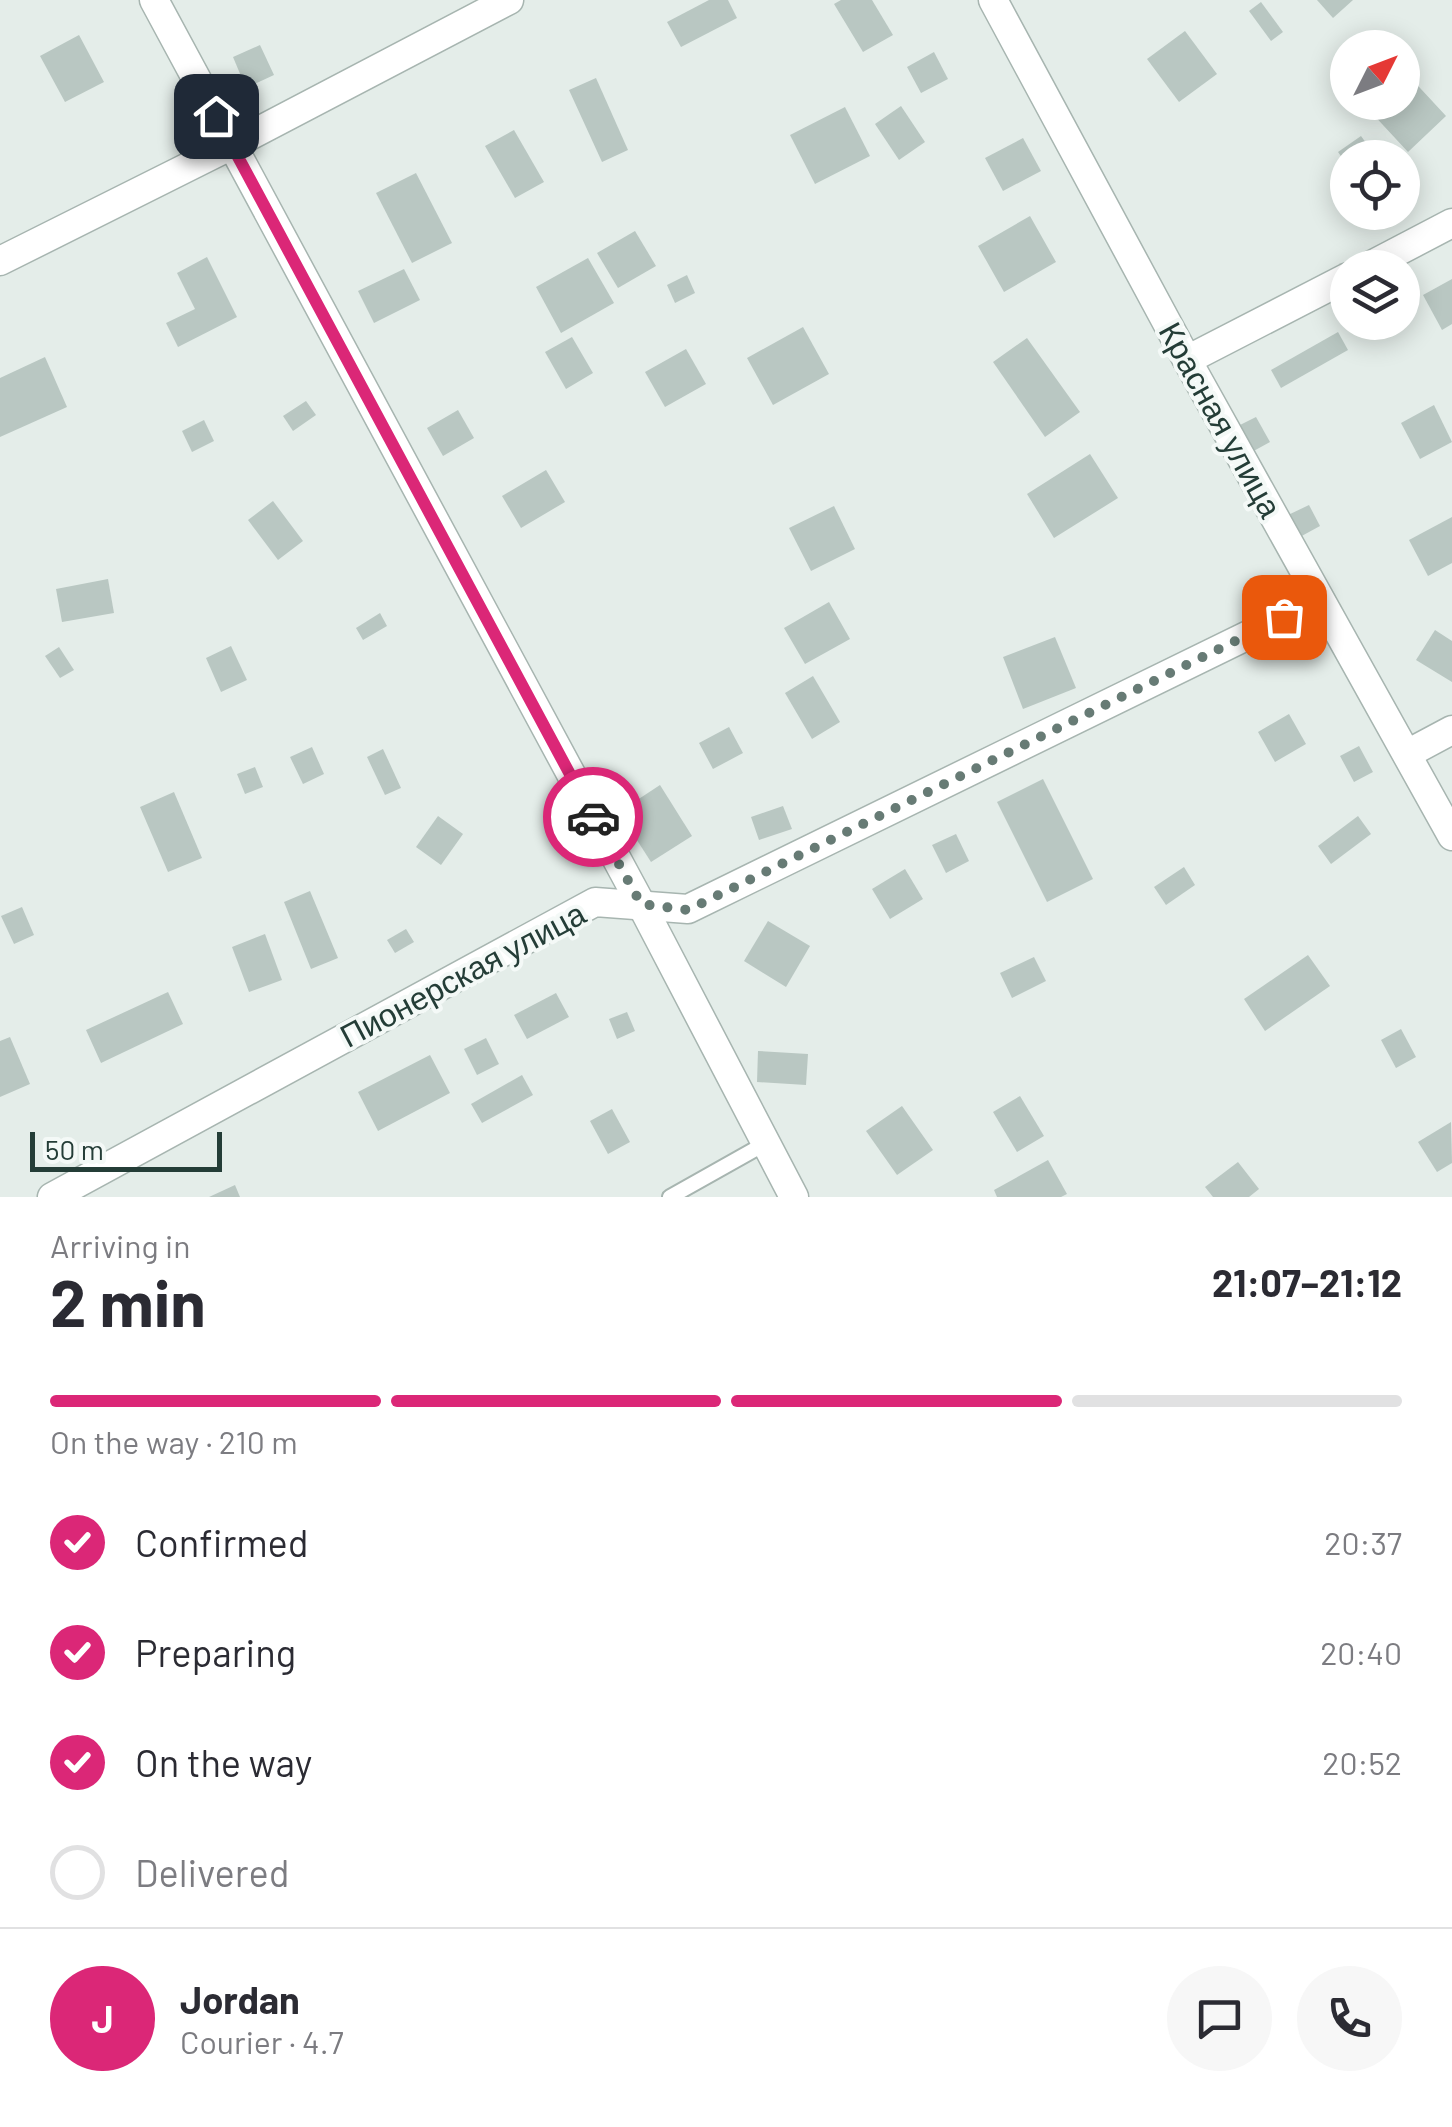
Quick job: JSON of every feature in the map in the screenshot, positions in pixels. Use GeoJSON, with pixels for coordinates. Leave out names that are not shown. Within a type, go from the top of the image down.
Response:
{"type":"FeatureCollection","features":[{"type":"Feature","properties":{"kind":"street"},"geometry":{"type":"LineString","coordinates":[[154,0],[641,904],[794,1197]]}},
{"type":"Feature","properties":{"kind":"street"},"geometry":{"type":"LineString","coordinates":[[0,261],[510,0]]}},
{"type":"Feature","properties":{"kind":"street","name":"Красная улица"},"geometry":{"type":"LineString","coordinates":[[993,0],[1186,360],[1452,836]]}},
{"type":"Feature","properties":{"kind":"street"},"geometry":{"type":"LineString","coordinates":[[1400,250],[1452,223]]}},
{"type":"Feature","properties":{"kind":"street"},"geometry":{"type":"LineString","coordinates":[[1186,360],[1330,286]]}},
{"type":"Feature","properties":{"kind":"street","name":"Пионерская улица"},"geometry":{"type":"LineString","coordinates":[[52,1197],[594,902],[688,910],[1320,600]]}},
{"type":"Feature","properties":{"kind":"street"},"geometry":{"type":"LineString","coordinates":[[1407,754],[1452,730]]}},
{"type":"Feature","properties":{"kind":"lane"},"geometry":{"type":"LineString","coordinates":[[670,1197],[766,1143]]}},
{"type":"Feature","properties":{"kind":"building"},"geometry":{"type":"Polygon","coordinates":[[[709,0],[728,0],[737,18],[681,47],[667,22],[709,0]]]}},
{"type":"Feature","properties":{"kind":"building"},"geometry":{"type":"Polygon","coordinates":[[[841,0],[872,0],[893,35],[863,52],[834,4],[841,0]]]}},
{"type":"Feature","properties":{"kind":"building"},"geometry":{"type":"Polygon","coordinates":[[[1317,0],[1353,0],[1333,18],[1317,0]]]}},
{"type":"Feature","properties":{"kind":"building"},"geometry":{"type":"Polygon","coordinates":[[[1261,2],[1283,32],[1271,41],[1249,11],[1261,2]]]}},
{"type":"Feature","properties":{"kind":"building"},"geometry":{"type":"Polygon","coordinates":[[[1185,31],[1217,74],[1179,102],[1147,59],[1185,31]]]}},
{"type":"Feature","properties":{"kind":"building"},"geometry":{"type":"Polygon","coordinates":[[[79,35],[104,82],[65,102],[40,56],[79,35]]]}},
{"type":"Feature","properties":{"kind":"building"},"geometry":{"type":"Polygon","coordinates":[[[260,45],[274,75],[246,88],[233,57],[260,45]]]}},
{"type":"Feature","properties":{"kind":"building"},"geometry":{"type":"Polygon","coordinates":[[[934,52],[948,79],[921,93],[907,67],[934,52]]]}},
{"type":"Feature","properties":{"kind":"building"},"geometry":{"type":"Polygon","coordinates":[[[596,78],[628,150],[602,162],[569,90],[596,78]]]}},
{"type":"Feature","properties":{"kind":"building"},"geometry":{"type":"Polygon","coordinates":[[[1420,88],[1446,116],[1420,141],[1397,140],[1378,120],[1420,120],[1420,88]]]}},
{"type":"Feature","properties":{"kind":"building"},"geometry":{"type":"Polygon","coordinates":[[[901,106],[925,142],[899,160],[875,124],[901,106]]]}},
{"type":"Feature","properties":{"kind":"building"},"geometry":{"type":"Polygon","coordinates":[[[845,107],[870,156],[815,184],[790,135],[845,107]]]}},
{"type":"Feature","properties":{"kind":"building"},"geometry":{"type":"Polygon","coordinates":[[[514,130],[544,182],[515,198],[485,146],[514,130]]]}},
{"type":"Feature","properties":{"kind":"building"},"geometry":{"type":"Polygon","coordinates":[[[1023,138],[1041,171],[1003,191],[985,158],[1023,138]]]}},
{"type":"Feature","properties":{"kind":"building"},"geometry":{"type":"Polygon","coordinates":[[[416,173],[452,243],[412,263],[376,193],[416,173]]]}},
{"type":"Feature","properties":{"kind":"building"},"geometry":{"type":"Polygon","coordinates":[[[1030,216],[1056,262],[1004,292],[978,246],[1030,216]]]}},
{"type":"Feature","properties":{"kind":"building"},"geometry":{"type":"Polygon","coordinates":[[[635,231],[656,266],[618,288],[597,253],[635,231]]]}},
{"type":"Feature","properties":{"kind":"building"},"geometry":{"type":"Polygon","coordinates":[[[207,257],[237,317],[178,347],[166,323],[195,309],[177,273],[207,257]]]}},
{"type":"Feature","properties":{"kind":"building"},"geometry":{"type":"Polygon","coordinates":[[[588,258],[614,303],[561,333],[536,287],[588,258]]]}},
{"type":"Feature","properties":{"kind":"building"},"geometry":{"type":"Polygon","coordinates":[[[404,269],[420,300],[374,323],[358,291],[404,269]]]}},
{"type":"Feature","properties":{"kind":"building"},"geometry":{"type":"Polygon","coordinates":[[[687,275],[695,293],[675,303],[667,285],[687,275]]]}},
{"type":"Feature","properties":{"kind":"building"},"geometry":{"type":"Polygon","coordinates":[[[1452,279],[1452,324],[1442,330],[1423,295],[1452,279]]]}},
{"type":"Feature","properties":{"kind":"building"},"geometry":{"type":"Polygon","coordinates":[[[803,327],[829,374],[773,405],[747,358],[803,327]]]}},
{"type":"Feature","properties":{"kind":"building"},"geometry":{"type":"Polygon","coordinates":[[[572,337],[593,373],[566,389],[545,352],[572,337]]]}},
{"type":"Feature","properties":{"kind":"building"},"geometry":{"type":"Polygon","coordinates":[[[1330,337],[1330,340],[1342,340],[1348,350],[1281,388],[1271,370],[1330,337]]]}},
{"type":"Feature","properties":{"kind":"building"},"geometry":{"type":"Polygon","coordinates":[[[1027,338],[1080,412],[1045,437],[993,362],[1027,338]]]}},
{"type":"Feature","properties":{"kind":"building"},"geometry":{"type":"Polygon","coordinates":[[[686,349],[706,384],[665,407],[645,372],[686,349]]]}},
{"type":"Feature","properties":{"kind":"building"},"geometry":{"type":"Polygon","coordinates":[[[45,357],[67,407],[0,437],[0,378],[45,357]]]}},
{"type":"Feature","properties":{"kind":"building"},"geometry":{"type":"Polygon","coordinates":[[[306,401],[316,415],[293,431],[283,416],[306,401]]]}},
{"type":"Feature","properties":{"kind":"building"},"geometry":{"type":"Polygon","coordinates":[[[1434,405],[1452,442],[1420,459],[1401,423],[1434,405]]]}},
{"type":"Feature","properties":{"kind":"building"},"geometry":{"type":"Polygon","coordinates":[[[458,410],[474,438],[443,456],[427,428],[458,410]]]}},
{"type":"Feature","properties":{"kind":"building"},"geometry":{"type":"Polygon","coordinates":[[[1256,417],[1270,442],[1250,453],[1236,427],[1256,417]]]}},
{"type":"Feature","properties":{"kind":"building"},"geometry":{"type":"Polygon","coordinates":[[[204,420],[214,441],[192,452],[182,431],[204,420]]]}},
{"type":"Feature","properties":{"kind":"building"},"geometry":{"type":"Polygon","coordinates":[[[1090,454],[1118,498],[1054,538],[1027,494],[1090,454]]]}},
{"type":"Feature","properties":{"kind":"building"},"geometry":{"type":"Polygon","coordinates":[[[546,470],[565,502],[521,528],[502,496],[546,470]]]}},
{"type":"Feature","properties":{"kind":"building"},"geometry":{"type":"Polygon","coordinates":[[[273,501],[303,541],[278,560],[248,520],[273,501]]]}},
{"type":"Feature","properties":{"kind":"building"},"geometry":{"type":"Polygon","coordinates":[[[1309,505],[1320,526],[1298,538],[1286,516],[1309,505]]]}},
{"type":"Feature","properties":{"kind":"building"},"geometry":{"type":"Polygon","coordinates":[[[834,506],[855,549],[811,571],[789,528],[834,506]]]}},
{"type":"Feature","properties":{"kind":"building"},"geometry":{"type":"Polygon","coordinates":[[[1452,517],[1452,563],[1428,576],[1409,540],[1452,517]]]}},
{"type":"Feature","properties":{"kind":"building"},"geometry":{"type":"Polygon","coordinates":[[[108,579],[114,613],[62,622],[56,589],[108,579]]]}},
{"type":"Feature","properties":{"kind":"building"},"geometry":{"type":"Polygon","coordinates":[[[829,602],[850,639],[805,664],[784,628],[829,602]]]}},
{"type":"Feature","properties":{"kind":"building"},"geometry":{"type":"Polygon","coordinates":[[[380,613],[387,626],[363,640],[356,628],[380,613]]]}},
{"type":"Feature","properties":{"kind":"building"},"geometry":{"type":"Polygon","coordinates":[[[1435,630],[1452,641],[1452,682],[1416,660],[1435,630]]]}},
{"type":"Feature","properties":{"kind":"building"},"geometry":{"type":"Polygon","coordinates":[[[1055,637],[1076,688],[1023,709],[1003,657],[1055,637]]]}},
{"type":"Feature","properties":{"kind":"building"},"geometry":{"type":"Polygon","coordinates":[[[231,646],[247,680],[221,692],[206,658],[231,646]]]}},
{"type":"Feature","properties":{"kind":"building"},"geometry":{"type":"Polygon","coordinates":[[[59,647],[74,670],[60,678],[45,656],[59,647]]]}},
{"type":"Feature","properties":{"kind":"building"},"geometry":{"type":"Polygon","coordinates":[[[813,676],[840,722],[812,739],[785,693],[813,676]]]}},
{"type":"Feature","properties":{"kind":"building"},"geometry":{"type":"Polygon","coordinates":[[[1289,714],[1306,744],[1275,762],[1258,732],[1289,714]]]}},
{"type":"Feature","properties":{"kind":"building"},"geometry":{"type":"Polygon","coordinates":[[[729,727],[743,753],[713,769],[699,743],[729,727]]]}},
{"type":"Feature","properties":{"kind":"building"},"geometry":{"type":"Polygon","coordinates":[[[1359,746],[1373,772],[1354,782],[1340,756],[1359,746]]]}},
{"type":"Feature","properties":{"kind":"building"},"geometry":{"type":"Polygon","coordinates":[[[312,747],[324,774],[303,784],[290,757],[312,747]]]}},
{"type":"Feature","properties":{"kind":"building"},"geometry":{"type":"Polygon","coordinates":[[[383,749],[401,788],[385,795],[367,757],[383,749]]]}},
{"type":"Feature","properties":{"kind":"building"},"geometry":{"type":"Polygon","coordinates":[[[255,767],[263,787],[245,794],[237,774],[255,767]]]}},
{"type":"Feature","properties":{"kind":"building"},"geometry":{"type":"Polygon","coordinates":[[[1043,779],[1093,879],[1047,902],[997,802],[1043,779]]]}},
{"type":"Feature","properties":{"kind":"building"},"geometry":{"type":"Polygon","coordinates":[[[660,785],[692,836],[651,862],[619,812],[660,785]]]}},
{"type":"Feature","properties":{"kind":"building"},"geometry":{"type":"Polygon","coordinates":[[[174,792],[202,858],[168,872],[140,807],[174,792]]]}},
{"type":"Feature","properties":{"kind":"building"},"geometry":{"type":"Polygon","coordinates":[[[783,806],[792,829],[759,840],[751,817],[783,806]]]}},
{"type":"Feature","properties":{"kind":"building"},"geometry":{"type":"Polygon","coordinates":[[[438,816],[463,834],[441,865],[416,847],[438,816]]]}},
{"type":"Feature","properties":{"kind":"building"},"geometry":{"type":"Polygon","coordinates":[[[1358,816],[1371,834],[1331,864],[1318,846],[1358,816]]]}},
{"type":"Feature","properties":{"kind":"building"},"geometry":{"type":"Polygon","coordinates":[[[956,834],[969,861],[946,873],[932,845],[956,834]]]}},
{"type":"Feature","properties":{"kind":"building"},"geometry":{"type":"Polygon","coordinates":[[[1184,867],[1195,885],[1166,905],[1154,887],[1184,867]]]}},
{"type":"Feature","properties":{"kind":"building"},"geometry":{"type":"Polygon","coordinates":[[[905,869],[923,899],[890,919],[872,889],[905,869]]]}},
{"type":"Feature","properties":{"kind":"building"},"geometry":{"type":"Polygon","coordinates":[[[310,891],[338,958],[311,969],[284,902],[310,891]]]}},
{"type":"Feature","properties":{"kind":"building"},"geometry":{"type":"Polygon","coordinates":[[[22,907],[34,935],[14,944],[1,916],[22,907]]]}},
{"type":"Feature","properties":{"kind":"building"},"geometry":{"type":"Polygon","coordinates":[[[768,921],[810,946],[786,987],[744,961],[768,921]]]}},
{"type":"Feature","properties":{"kind":"building"},"geometry":{"type":"Polygon","coordinates":[[[406,929],[414,942],[395,953],[387,940],[406,929]]]}},
{"type":"Feature","properties":{"kind":"building"},"geometry":{"type":"Polygon","coordinates":[[[265,934],[282,980],[249,992],[232,947],[265,934]]]}},
{"type":"Feature","properties":{"kind":"building"},"geometry":{"type":"Polygon","coordinates":[[[1308,955],[1330,986],[1265,1031],[1244,999],[1308,955]]]}},
{"type":"Feature","properties":{"kind":"building"},"geometry":{"type":"Polygon","coordinates":[[[1034,957],[1046,981],[1012,998],[1000,973],[1034,957]]]}},
{"type":"Feature","properties":{"kind":"building"},"geometry":{"type":"Polygon","coordinates":[[[168,992],[183,1024],[101,1063],[86,1030],[168,992]]]}},
{"type":"Feature","properties":{"kind":"building"},"geometry":{"type":"Polygon","coordinates":[[[556,993],[569,1017],[527,1039],[514,1015],[556,993]]]}},
{"type":"Feature","properties":{"kind":"building"},"geometry":{"type":"Polygon","coordinates":[[[627,1012],[635,1031],[617,1039],[609,1019],[627,1012]]]}},
{"type":"Feature","properties":{"kind":"building"},"geometry":{"type":"Polygon","coordinates":[[[1401,1029],[1416,1057],[1396,1068],[1381,1040],[1401,1029]]]}},
{"type":"Feature","properties":{"kind":"building"},"geometry":{"type":"Polygon","coordinates":[[[10,1037],[30,1084],[0,1097],[0,1041],[10,1037]]]}},
{"type":"Feature","properties":{"kind":"building"},"geometry":{"type":"Polygon","coordinates":[[[486,1038],[499,1064],[477,1075],[464,1049],[486,1038]]]}},
{"type":"Feature","properties":{"kind":"building"},"geometry":{"type":"Polygon","coordinates":[[[758,1051],[808,1054],[806,1085],[757,1082],[758,1051]]]}},
{"type":"Feature","properties":{"kind":"building"},"geometry":{"type":"Polygon","coordinates":[[[430,1055],[450,1093],[378,1131],[358,1092],[430,1055]]]}},
{"type":"Feature","properties":{"kind":"building"},"geometry":{"type":"Polygon","coordinates":[[[522,1075],[533,1095],[482,1123],[471,1104],[522,1075]]]}},
{"type":"Feature","properties":{"kind":"building"},"geometry":{"type":"Polygon","coordinates":[[[1020,1096],[1044,1136],[1017,1152],[993,1112],[1020,1096]]]}},
{"type":"Feature","properties":{"kind":"building"},"geometry":{"type":"Polygon","coordinates":[[[902,1106],[933,1150],[897,1175],[866,1131],[902,1106]]]}},
{"type":"Feature","properties":{"kind":"building"},"geometry":{"type":"Polygon","coordinates":[[[612,1109],[630,1142],[608,1154],[590,1121],[612,1109]]]}},
{"type":"Feature","properties":{"kind":"building"},"geometry":{"type":"Polygon","coordinates":[[[1451,1122],[1452,1163],[1437,1172],[1418,1142],[1451,1122]]]}},
{"type":"Feature","properties":{"kind":"building"},"geometry":{"type":"Polygon","coordinates":[[[1048,1160],[1067,1194],[997,1197],[994,1190],[1048,1160]]]}},
{"type":"Feature","properties":{"kind":"building"},"geometry":{"type":"Polygon","coordinates":[[[1238,1162],[1259,1189],[1249,1197],[1213,1197],[1205,1187],[1238,1162]]]}},
{"type":"Feature","properties":{"kind":"building"},"geometry":{"type":"Polygon","coordinates":[[[235,1185],[240,1197],[209,1197],[235,1185]]]}},
{"type":"Feature","properties":{"kind":"way so far"},"geometry":{"type":"LineString","coordinates":[[593,817],[641,904],[688,910],[1284,617]]}},
{"type":"Feature","properties":{"kind":"route"},"geometry":{"type":"LineString","coordinates":[[216,116],[593,817]]}}]}
